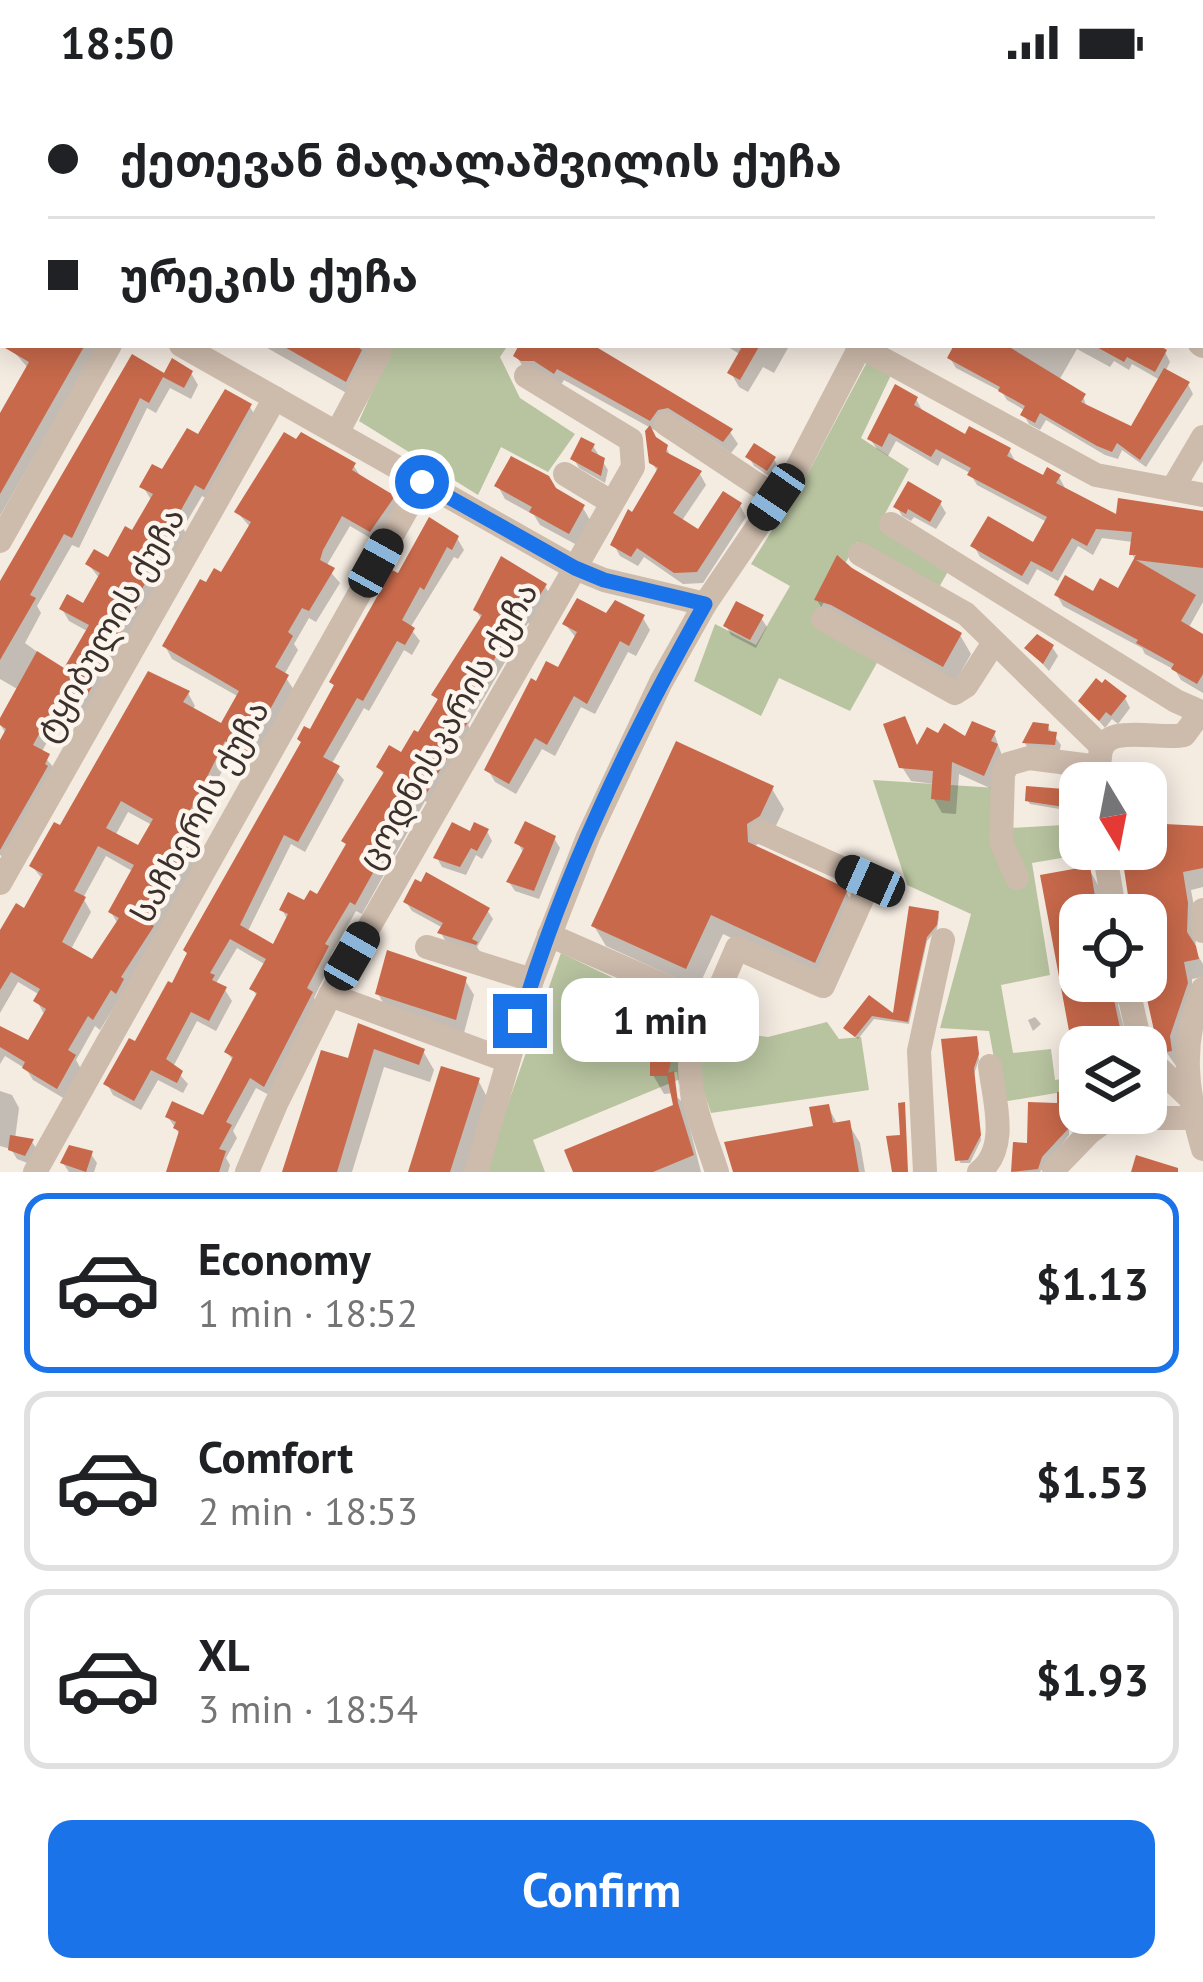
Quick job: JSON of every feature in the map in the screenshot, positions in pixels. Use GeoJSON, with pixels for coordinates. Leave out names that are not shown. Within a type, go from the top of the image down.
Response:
{"type":"FeatureCollection","features":[{"type":"Feature","properties":{"kind":"street"},"geometry":{"type":"LineString","coordinates":[[0,541],[108,348]]}},
{"type":"Feature","properties":{"kind":"street"},"geometry":{"type":"LineString","coordinates":[[189,348],[575,568],[604,580],[705,604]]}},
{"type":"Feature","properties":{"kind":"street"},"geometry":{"type":"LineString","coordinates":[[337,434],[379,348]]}},
{"type":"Feature","properties":{"kind":"street"},"geometry":{"type":"LineString","coordinates":[[476,1172],[532,980],[587,837],[661,682],[705,604],[796,470],[858,348]]}},
{"type":"Feature","properties":{"kind":"street"},"geometry":{"type":"LineString","coordinates":[[863,348],[1096,476],[1203,495]]}},
{"type":"Feature","properties":{"kind":"street","name":"ცოდნისკარის ქუჩა"},"geometry":{"type":"LineString","coordinates":[[247,1172],[330,995],[633,467],[631,440],[526,376]]}},
{"type":"Feature","properties":{"kind":"street","name":"ტყიბულის ქუჩა"},"geometry":{"type":"LineString","coordinates":[[0,883],[275,398]]}},
{"type":"Feature","properties":{"kind":"street"},"geometry":{"type":"LineString","coordinates":[[666,424],[776,497]]}},
{"type":"Feature","properties":{"kind":"street"},"geometry":{"type":"LineString","coordinates":[[1173,488],[1203,437]]}},
{"type":"Feature","properties":{"kind":"street"},"geometry":{"type":"LineString","coordinates":[[565,474],[611,502]]}},
{"type":"Feature","properties":{"kind":"street","name":"საჩხერის ქუჩა"},"geometry":{"type":"LineString","coordinates":[[34,1172],[422,482]]}},
{"type":"Feature","properties":{"kind":"street"},"geometry":{"type":"LineString","coordinates":[[891,524],[1176,701],[1202,712],[1184,735],[1117,735],[1102,762]]}},
{"type":"Feature","properties":{"kind":"street"},"geometry":{"type":"LineString","coordinates":[[860,554],[966,614],[1097,762]]}},
{"type":"Feature","properties":{"kind":"street"},"geometry":{"type":"LineString","coordinates":[[824,619],[955,693],[966,686],[993,644]]}},
{"type":"Feature","properties":{"kind":"street"},"geometry":{"type":"LineString","coordinates":[[1017,878],[1000,842],[1004,774],[1009,764],[1030,758],[1070,762]]}},
{"type":"Feature","properties":{"kind":"street"},"geometry":{"type":"LineString","coordinates":[[549,935],[704,1003],[715,999],[737,948],[823,986],[870,881],[761,832]]}},
{"type":"Feature","properties":{"kind":"street"},"geometry":{"type":"LineString","coordinates":[[1203,910],[1203,931]]}},
{"type":"Feature","properties":{"kind":"street"},"geometry":{"type":"LineString","coordinates":[[925,1172],[920,1052],[944,940]]}},
{"type":"Feature","properties":{"kind":"street"},"geometry":{"type":"LineString","coordinates":[[427,946],[532,980]]}},
{"type":"Feature","properties":{"kind":"street"},"geometry":{"type":"LineString","coordinates":[[1191,1107],[1193,1016],[1203,989]]}},
{"type":"Feature","properties":{"kind":"street"},"geometry":{"type":"LineString","coordinates":[[330,995],[508,1061]]}},
{"type":"Feature","properties":{"kind":"street"},"geometry":{"type":"LineString","coordinates":[[698,1026],[688,1068],[717,1172]]}},
{"type":"Feature","properties":{"kind":"street"},"geometry":{"type":"LineString","coordinates":[[979,1172],[998,1145],[991,1066]]}},
{"type":"Feature","properties":{"kind":"street"},"geometry":{"type":"LineString","coordinates":[[1167,1076],[1178,1083],[1191,1107],[1203,1149]]}},
{"type":"Feature","properties":{"kind":"street"},"geometry":{"type":"LineString","coordinates":[[1054,1168],[1108,1118],[1191,1107]]}},
{"type":"Feature","properties":{"kind":"green space"},"geometry":{"type":"Polygon","coordinates":[[[392,348],[506,348],[500,357],[520,398],[575,434],[548,472],[501,447],[478,495],[359,421],[392,348]]]}},
{"type":"Feature","properties":{"kind":"green space"},"geometry":{"type":"Polygon","coordinates":[[[867,362],[891,375],[861,438],[909,469],[880,523],[950,568],[938,589],[857,542],[813,622],[878,661],[850,711],[779,678],[761,716],[694,681],[715,624],[756,645],[790,586],[751,564],[809,471],[867,362]]]}},
{"type":"Feature","properties":{"kind":"green space"},"geometry":{"type":"Polygon","coordinates":[[[873,780],[997,788],[992,829],[1059,825],[1059,858],[1032,863],[1050,975],[1001,985],[1013,1053],[1051,1049],[1059,1092],[1002,1102],[989,1031],[940,1028],[971,914],[907,885],[873,780]]]}},
{"type":"Feature","properties":{"kind":"green space"},"geometry":{"type":"Polygon","coordinates":[[[561,953],[724,1031],[768,1037],[827,1022],[839,1039],[861,1037],[869,1090],[711,1113],[697,1072],[533,1140],[545,1172],[484,1172],[561,953]]]}},
{"type":"Feature","properties":{"kind":"building"},"geometry":{"type":"Polygon","coordinates":[[[5,348],[83,348],[0,494],[0,413],[29,362],[5,348]]]}},
{"type":"Feature","properties":{"kind":"building"},"geometry":{"type":"Polygon","coordinates":[[[286,348],[359,348],[346,382],[286,348]]]}},
{"type":"Feature","properties":{"kind":"building"},"geometry":{"type":"Polygon","coordinates":[[[517,348],[598,348],[733,429],[723,442],[668,408],[658,410],[650,421],[557,369],[554,374],[534,361],[513,356],[517,348]]]}},
{"type":"Feature","properties":{"kind":"building"},"geometry":{"type":"Polygon","coordinates":[[[741,348],[758,348],[740,380],[727,373],[741,348]]]}},
{"type":"Feature","properties":{"kind":"building"},"geometry":{"type":"Polygon","coordinates":[[[952,348],[1011,348],[1086,394],[1081,402],[1131,426],[1164,368],[1190,382],[1140,460],[1117,443],[1112,452],[1097,446],[1040,413],[1035,423],[1020,415],[1025,406],[998,391],[1000,387],[947,358],[952,348]]]}},
{"type":"Feature","properties":{"kind":"building"},"geometry":{"type":"Polygon","coordinates":[[[1098,348],[1167,350],[1155,372],[1127,357],[1124,362],[1098,348]]]}},
{"type":"Feature","properties":{"kind":"building"},"geometry":{"type":"Polygon","coordinates":[[[132,354],[164,373],[172,358],[193,371],[184,388],[163,377],[149,403],[140,398],[72,538],[64,534],[30,595],[36,598],[0,660],[0,581],[132,354]]]}},
{"type":"Feature","properties":{"kind":"building"},"geometry":{"type":"Polygon","coordinates":[[[895,384],[918,397],[914,405],[965,434],[969,426],[1011,448],[1007,456],[1043,475],[1047,467],[1061,475],[1056,483],[1116,514],[1118,498],[1203,511],[1203,568],[1136,560],[1196,595],[1181,621],[1203,634],[1203,674],[1197,684],[1171,669],[1174,664],[1136,643],[1138,640],[1054,595],[1065,575],[1093,591],[1100,578],[1118,588],[1136,555],[1129,555],[1132,532],[1096,529],[1087,546],[1072,538],[1052,572],[1031,561],[1022,576],[970,546],[988,516],[1033,542],[1047,517],[967,475],[971,468],[936,449],[931,457],[889,433],[882,447],[867,439],[895,384]]]}},
{"type":"Feature","properties":{"kind":"building"},"geometry":{"type":"Polygon","coordinates":[[[225,389],[252,404],[204,490],[195,485],[176,519],[184,524],[171,548],[166,546],[138,596],[143,598],[88,684],[92,687],[74,715],[56,703],[33,745],[50,754],[48,766],[0,850],[0,740],[6,729],[0,718],[37,651],[64,668],[89,625],[59,609],[67,594],[83,603],[100,573],[85,564],[94,549],[108,557],[125,526],[132,530],[153,494],[139,487],[152,464],[162,469],[187,428],[198,434],[225,389]]]}},
{"type":"Feature","properties":{"kind":"building"},"geometry":{"type":"Polygon","coordinates":[[[650,425],[668,445],[666,452],[702,471],[673,513],[698,529],[723,491],[742,503],[697,572],[674,573],[637,548],[631,557],[610,545],[628,509],[632,512],[658,468],[649,463],[645,431],[650,425]]]}},
{"type":"Feature","properties":{"kind":"building"},"geometry":{"type":"Polygon","coordinates":[[[284,432],[296,439],[301,432],[356,463],[352,470],[395,496],[370,532],[342,516],[320,560],[335,568],[309,611],[302,608],[275,667],[289,675],[246,753],[225,741],[180,831],[200,844],[192,858],[187,854],[170,884],[149,923],[154,926],[121,977],[116,994],[111,990],[93,1020],[88,1016],[68,1050],[76,1055],[57,1089],[22,1068],[25,1062],[0,1047],[0,1026],[28,1040],[46,1009],[33,1001],[40,989],[11,972],[0,990],[0,930],[16,903],[24,908],[43,874],[29,866],[54,822],[60,825],[148,671],[190,691],[183,702],[221,723],[239,691],[162,646],[200,579],[206,582],[214,568],[221,572],[251,522],[234,512],[284,432]],[[121,801],[106,828],[138,845],[153,819],[121,801]],[[98,846],[74,891],[86,897],[62,942],[92,959],[119,918],[108,912],[134,865],[98,846]]]}},
{"type":"Feature","properties":{"kind":"building"},"geometry":{"type":"Polygon","coordinates":[[[581,437],[595,444],[591,451],[605,458],[601,476],[570,459],[581,437]]]}},
{"type":"Feature","properties":{"kind":"building"},"geometry":{"type":"Polygon","coordinates":[[[754,443],[776,457],[767,471],[745,457],[754,443]]]}},
{"type":"Feature","properties":{"kind":"building"},"geometry":{"type":"Polygon","coordinates":[[[511,456],[549,476],[556,488],[585,505],[569,534],[494,486],[511,456]]]}},
{"type":"Feature","properties":{"kind":"building"},"geometry":{"type":"Polygon","coordinates":[[[908,481],[942,501],[930,522],[908,509],[906,514],[893,507],[908,481]]]}},
{"type":"Feature","properties":{"kind":"building"},"geometry":{"type":"Polygon","coordinates":[[[429,517],[459,536],[452,550],[447,547],[402,620],[415,628],[405,645],[397,641],[363,701],[357,698],[323,757],[340,766],[298,842],[284,835],[240,925],[273,944],[288,914],[279,910],[288,892],[304,900],[310,890],[317,894],[346,844],[341,841],[384,772],[376,767],[389,745],[401,752],[438,699],[431,695],[482,615],[473,610],[501,556],[547,584],[526,617],[521,614],[461,716],[469,720],[425,796],[418,792],[355,905],[350,902],[325,944],[329,946],[307,988],[313,992],[264,1087],[250,1078],[226,1122],[232,1125],[219,1149],[226,1151],[219,1172],[166,1172],[179,1131],[173,1128],[176,1122],[165,1117],[172,1101],[203,1115],[233,1057],[224,1052],[257,993],[249,989],[266,959],[230,939],[210,973],[215,975],[212,980],[227,987],[209,1021],[191,1012],[166,1059],[183,1071],[177,1083],[151,1070],[134,1101],[103,1084],[129,1038],[135,1041],[168,981],[172,983],[187,953],[183,950],[301,742],[297,739],[304,726],[310,729],[334,685],[329,682],[392,570],[398,573],[429,517]]]}},
{"type":"Feature","properties":{"kind":"building"},"geometry":{"type":"Polygon","coordinates":[[[837,555],[962,633],[943,667],[814,600],[837,555]]]}},
{"type":"Feature","properties":{"kind":"building"},"geometry":{"type":"Polygon","coordinates":[[[577,598],[606,613],[615,600],[645,615],[629,646],[620,641],[587,704],[574,696],[547,745],[535,738],[509,784],[484,770],[531,678],[536,681],[546,661],[558,667],[577,632],[562,624],[577,598]]]}},
{"type":"Feature","properties":{"kind":"building"},"geometry":{"type":"Polygon","coordinates":[[[736,601],[764,615],[750,640],[723,626],[736,601]]]}},
{"type":"Feature","properties":{"kind":"building"},"geometry":{"type":"Polygon","coordinates":[[[1037,634],[1054,645],[1043,664],[1024,648],[1037,634]]]}},
{"type":"Feature","properties":{"kind":"building"},"geometry":{"type":"Polygon","coordinates":[[[1096,678],[1102,683],[1105,679],[1127,696],[1111,716],[1106,712],[1099,721],[1078,701],[1096,678]]]}},
{"type":"Feature","properties":{"kind":"building"},"geometry":{"type":"Polygon","coordinates":[[[905,716],[917,745],[927,727],[938,733],[944,723],[965,736],[972,721],[996,731],[991,741],[998,744],[984,776],[952,762],[950,801],[931,799],[933,771],[899,768],[883,724],[905,716]]]}},
{"type":"Feature","properties":{"kind":"building"},"geometry":{"type":"Polygon","coordinates":[[[1033,722],[1049,724],[1048,731],[1057,732],[1055,745],[1022,743],[1033,722]]]}},
{"type":"Feature","properties":{"kind":"building"},"geometry":{"type":"Polygon","coordinates":[[[676,741],[774,786],[760,816],[747,824],[748,842],[848,889],[815,963],[711,915],[686,969],[591,926],[676,741]]]}},
{"type":"Feature","properties":{"kind":"building"},"geometry":{"type":"Polygon","coordinates":[[[1026,786],[1059,789],[1059,806],[1025,801],[1026,786]]]}},
{"type":"Feature","properties":{"kind":"building"},"geometry":{"type":"Polygon","coordinates":[[[525,821],[556,836],[534,891],[506,882],[524,848],[514,843],[525,821]]]}},
{"type":"Feature","properties":{"kind":"building"},"geometry":{"type":"Polygon","coordinates":[[[452,822],[470,831],[474,822],[489,829],[477,851],[471,848],[460,867],[433,858],[452,822]]]}},
{"type":"Feature","properties":{"kind":"building"},"geometry":{"type":"Polygon","coordinates":[[[1167,824],[1203,826],[1203,868],[1183,872],[1187,932],[1199,959],[1184,962],[1188,983],[1170,1036],[1172,1051],[1167,1052],[1167,1026],[1153,1026],[1148,1002],[1167,1002],[1167,894],[1128,894],[1124,870],[1167,870],[1167,824]]]}},
{"type":"Feature","properties":{"kind":"building"},"geometry":{"type":"Polygon","coordinates":[[[1091,870],[1095,894],[1059,894],[1059,977],[1040,875],[1091,870]]]}},
{"type":"Feature","properties":{"kind":"building"},"geometry":{"type":"Polygon","coordinates":[[[426,872],[490,908],[472,939],[476,945],[437,933],[443,923],[403,902],[415,879],[421,882],[426,872]]]}},
{"type":"Feature","properties":{"kind":"building"},"geometry":{"type":"Polygon","coordinates":[[[909,906],[939,911],[937,925],[927,937],[908,1022],[872,1016],[855,1037],[843,1028],[869,995],[893,1013],[909,906]]]}},
{"type":"Feature","properties":{"kind":"building"},"geometry":{"type":"Polygon","coordinates":[[[387,950],[467,977],[456,1020],[375,994],[387,950]]]}},
{"type":"Feature","properties":{"kind":"building"},"geometry":{"type":"Polygon","coordinates":[[[1064,1002],[1114,1002],[1120,1026],[1068,1026],[1064,1002]]]}},
{"type":"Feature","properties":{"kind":"building"},"geometry":{"type":"Polygon","coordinates":[[[661,1021],[680,1027],[668,1073],[674,1071],[694,1155],[653,1172],[573,1172],[564,1150],[673,1105],[667,1076],[650,1076],[650,1055],[661,1021]]]}},
{"type":"Feature","properties":{"kind":"building"},"geometry":{"type":"Polygon","coordinates":[[[358,1023],[425,1049],[419,1065],[374,1049],[337,1172],[282,1172],[321,1050],[348,1058],[358,1023]]]}},
{"type":"Feature","properties":{"kind":"building"},"geometry":{"type":"Polygon","coordinates":[[[977,1036],[979,1054],[974,1068],[981,1135],[968,1160],[955,1161],[941,1039],[977,1036]]]}},
{"type":"Feature","properties":{"kind":"building"},"geometry":{"type":"Polygon","coordinates":[[[441,1066],[480,1078],[450,1172],[408,1172],[441,1066]]]}},
{"type":"Feature","properties":{"kind":"building"},"geometry":{"type":"Polygon","coordinates":[[[1059,1092],[1059,1134],[1063,1134],[1042,1157],[1038,1169],[1011,1172],[1013,1142],[1027,1143],[1028,1102],[1057,1103],[1059,1092]]]}},
{"type":"Feature","properties":{"kind":"building"},"geometry":{"type":"Polygon","coordinates":[[[905,1102],[908,1172],[892,1172],[886,1136],[900,1135],[898,1103],[905,1102]]]}},
{"type":"Feature","properties":{"kind":"building"},"geometry":{"type":"Polygon","coordinates":[[[829,1104],[833,1123],[850,1120],[859,1172],[733,1172],[724,1142],[813,1126],[809,1107],[829,1104]]]}},
{"type":"Feature","properties":{"kind":"building"},"geometry":{"type":"Polygon","coordinates":[[[10,1135],[34,1139],[25,1156],[8,1150],[10,1135]]]}},
{"type":"Feature","properties":{"kind":"building"},"geometry":{"type":"Polygon","coordinates":[[[69,1145],[93,1151],[86,1172],[60,1163],[69,1145]]]}},
{"type":"Feature","properties":{"kind":"building"},"geometry":{"type":"Polygon","coordinates":[[[1136,1155],[1178,1168],[1178,1172],[1131,1172],[1136,1155]]]}},
{"type":"Feature","properties":{"kind":"route"},"geometry":{"type":"LineString","coordinates":[[422,482],[575,568],[604,580],[705,604],[661,682],[587,837],[520,1021]]}}]}
